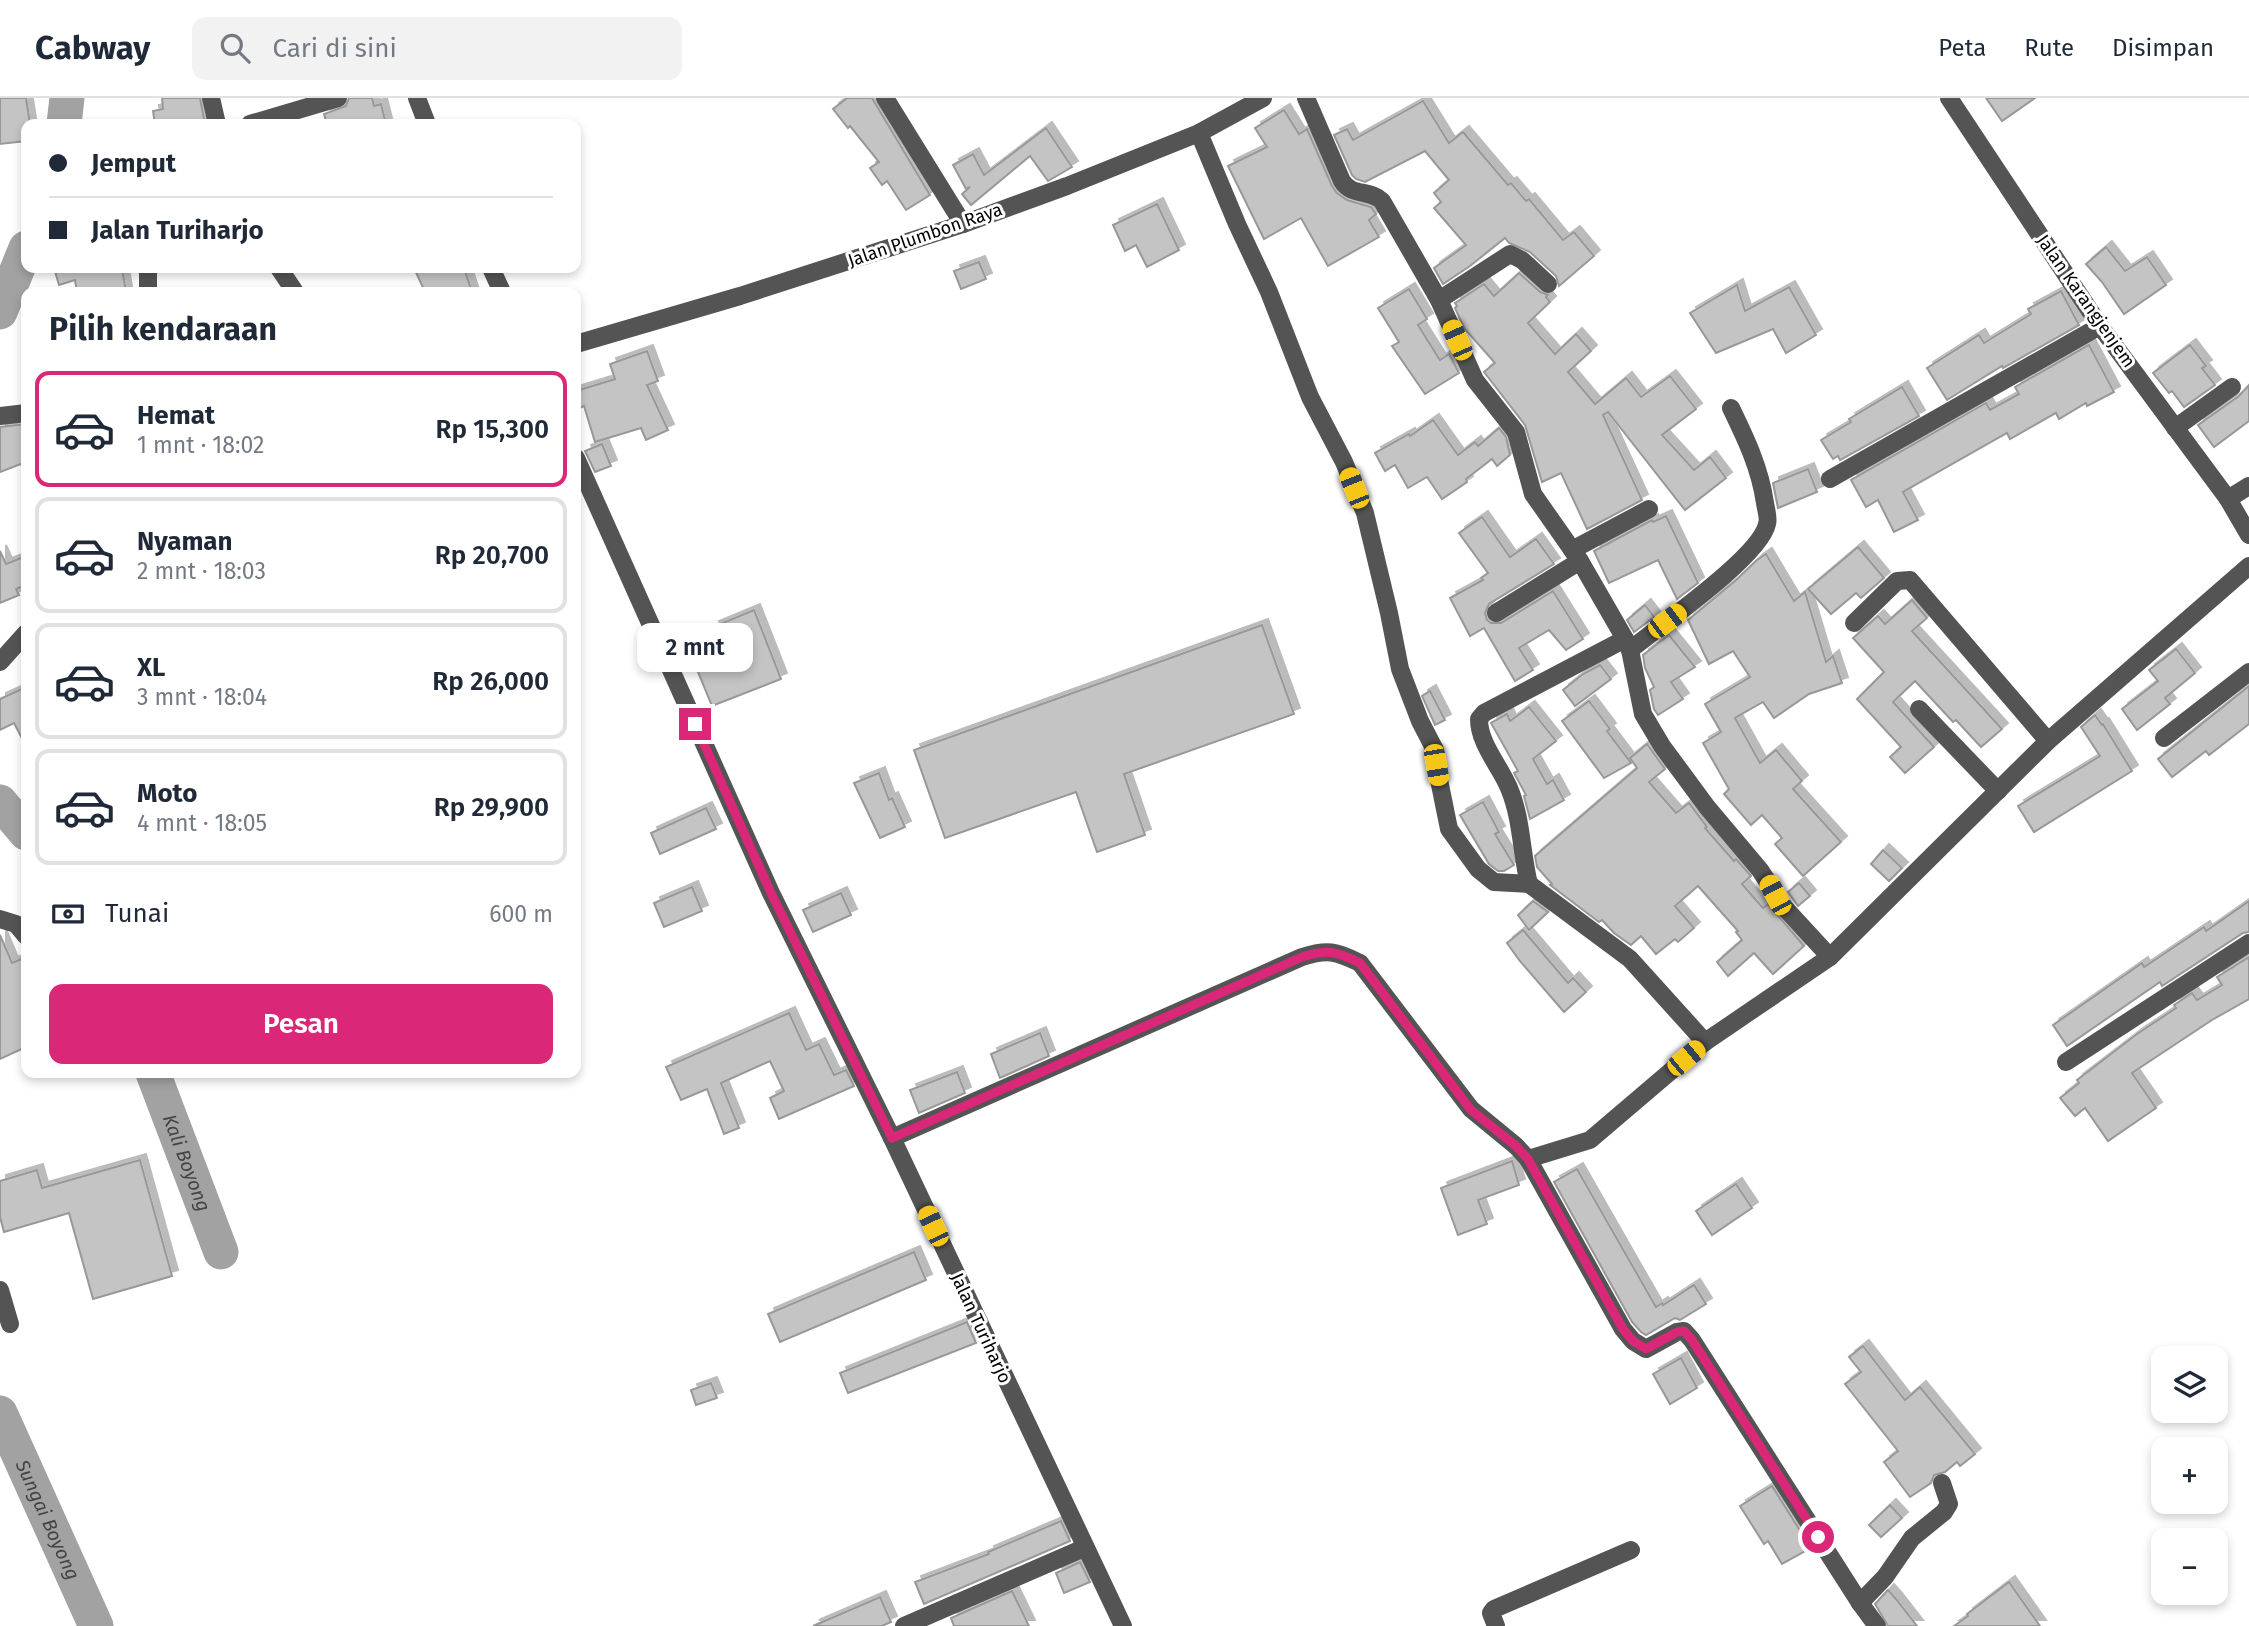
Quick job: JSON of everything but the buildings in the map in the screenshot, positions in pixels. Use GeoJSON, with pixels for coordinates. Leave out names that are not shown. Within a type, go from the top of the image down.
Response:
{"type":"FeatureCollection","features":[{"type":"Feature","properties":{"kind":"street"},"geometry":{"type":"LineString","coordinates":[[211,98],[217,119]]}},
{"type":"Feature","properties":{"kind":"street"},"geometry":{"type":"LineString","coordinates":[[267,119],[338,98]]}},
{"type":"Feature","properties":{"kind":"street"},"geometry":{"type":"LineString","coordinates":[[417,98],[425,119]]}},
{"type":"Feature","properties":{"kind":"street"},"geometry":{"type":"LineString","coordinates":[[885,98],[962,224]]}},
{"type":"Feature","properties":{"kind":"street","name":"Jalan Plumbon Raya"},"geometry":{"type":"LineString","coordinates":[[581,343],[740,296],[962,224],[1067,186],[1199,133],[1263,98]]}},
{"type":"Feature","properties":{"kind":"street"},"geometry":{"type":"LineString","coordinates":[[1306,98],[1347,188],[1352,192],[1373,195],[1382,201],[1439,300],[1475,380],[1516,432],[1532,494],[1576,555],[1628,644],[1643,714],[1662,746],[1707,807],[1760,870],[1784,907],[1830,957]]}},
{"type":"Feature","properties":{"kind":"street","name":"Jalan Karangjenjem"},"geometry":{"type":"LineString","coordinates":[[1949,98],[2100,326],[2228,499],[2249,536]]}},
{"type":"Feature","properties":{"kind":"street"},"geometry":{"type":"LineString","coordinates":[[1199,133],[1269,292],[1310,397],[1344,462],[1365,513],[1400,668],[1420,722],[1435,750],[1449,829],[1478,869],[1494,882],[1529,884],[1630,959],[1705,1042]]}},
{"type":"Feature","properties":{"kind":"street"},"geometry":{"type":"LineString","coordinates":[[1439,300],[1510,254],[1522,260],[1548,284]]}},
{"type":"Feature","properties":{"kind":"street"},"geometry":{"type":"LineString","coordinates":[[1830,479],[2100,326]]}},
{"type":"Feature","properties":{"kind":"street"},"geometry":{"type":"LineString","coordinates":[[2175,428],[2232,387]]}},
{"type":"Feature","properties":{"kind":"street"},"geometry":{"type":"LineString","coordinates":[[1529,884],[1519,820],[1509,788],[1482,737],[1479,719],[1484,713],[1628,644],[1700,596],[1756,546],[1768,522],[1762,482],[1755,458],[1731,408]]}},
{"type":"Feature","properties":{"kind":"street"},"geometry":{"type":"LineString","coordinates":[[0,416],[21,414]]}},
{"type":"Feature","properties":{"kind":"street","name":"Jalan Turiharjo"},"geometry":{"type":"LineString","coordinates":[[581,469],[771,893],[892,1138],[1123,1626]]}},
{"type":"Feature","properties":{"kind":"street"},"geometry":{"type":"LineString","coordinates":[[2228,499],[2249,486]]}},
{"type":"Feature","properties":{"kind":"street"},"geometry":{"type":"LineString","coordinates":[[1496,613],[1576,555],[1649,509]]}},
{"type":"Feature","properties":{"kind":"street"},"geometry":{"type":"LineString","coordinates":[[1528,1159],[1590,1140],[1705,1042],[1830,957],[2048,741],[2249,565]]}},
{"type":"Feature","properties":{"kind":"street"},"geometry":{"type":"LineString","coordinates":[[1854,623],[1897,581],[1910,580],[2048,741]]}},
{"type":"Feature","properties":{"kind":"street"},"geometry":{"type":"LineString","coordinates":[[0,662],[21,639]]}},
{"type":"Feature","properties":{"kind":"street"},"geometry":{"type":"LineString","coordinates":[[2164,738],[2249,672]]}},
{"type":"Feature","properties":{"kind":"street"},"geometry":{"type":"LineString","coordinates":[[1919,709],[1998,790]]}},
{"type":"Feature","properties":{"kind":"street"},"geometry":{"type":"LineString","coordinates":[[0,919],[16,924],[21,930]]}},
{"type":"Feature","properties":{"kind":"street"},"geometry":{"type":"LineString","coordinates":[[2066,1062],[2249,943]]}},
{"type":"Feature","properties":{"kind":"street"},"geometry":{"type":"LineString","coordinates":[[892,1138],[1302,957],[1321,951],[1334,952],[1360,963],[1471,1110],[1528,1159],[1623,1329],[1633,1341],[1646,1349],[1684,1331],[1692,1340],[1877,1626]]}},
{"type":"Feature","properties":{"kind":"street"},"geometry":{"type":"LineString","coordinates":[[0,1290],[10,1324]]}},
{"type":"Feature","properties":{"kind":"street"},"geometry":{"type":"LineString","coordinates":[[1860,1603],[1885,1577],[1912,1538],[1944,1512],[1949,1504],[1942,1483]]}},
{"type":"Feature","properties":{"kind":"street"},"geometry":{"type":"LineString","coordinates":[[904,1626],[1084,1548]]}},
{"type":"Feature","properties":{"kind":"street"},"geometry":{"type":"LineString","coordinates":[[1496,1626],[1491,1613],[1494,1609],[1631,1550]]}},
{"type":"Feature","properties":{"kind":"waterway","name":"Kali Boyong"},"geometry":{"type":"LineString","coordinates":[[65,119],[67,98]]}},
{"type":"Feature","properties":{"kind":"waterway","name":"Kali Boyong"},"geometry":{"type":"LineString","coordinates":[[0,312],[21,260]]}},
{"type":"Feature","properties":{"kind":"waterway","name":"Kali Boyong"},"geometry":{"type":"LineString","coordinates":[[0,802],[21,827]]}},
{"type":"Feature","properties":{"kind":"waterway","name":"Kali Boyong"},"geometry":{"type":"LineString","coordinates":[[155,1078],[221,1252]]}},
{"type":"Feature","properties":{"kind":"waterway","name":"Sungai Boyong"},"geometry":{"type":"LineString","coordinates":[[0,1413],[96,1626]]}},
{"type":"Feature","properties":{"kind":"route"},"geometry":{"type":"LineString","coordinates":[[695,724],[771,893],[892,1138],[1302,957],[1321,951],[1347,957],[1360,963],[1471,1110],[1528,1159],[1623,1329],[1633,1341],[1646,1349],[1684,1331],[1692,1340],[1818,1537]]}}]}
